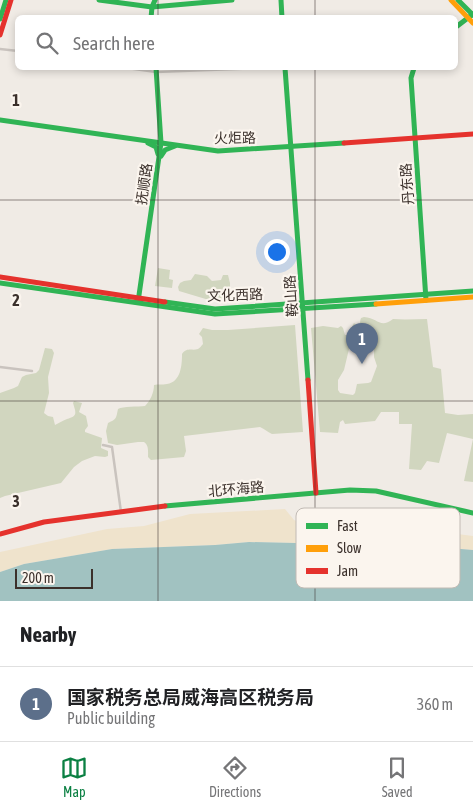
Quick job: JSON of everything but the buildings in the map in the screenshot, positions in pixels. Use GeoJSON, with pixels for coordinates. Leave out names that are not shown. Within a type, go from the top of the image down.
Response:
{"type":"FeatureCollection","features":[{"type":"Feature","properties":{"kind":"main road"},"geometry":{"type":"LineString","coordinates":[[0,19],[6,0]]}},
{"type":"Feature","properties":{"kind":"main road"},"geometry":{"type":"LineString","coordinates":[[0,36],[11,0]]}},
{"type":"Feature","properties":{"kind":"main road"},"geometry":{"type":"LineString","coordinates":[[99,0],[152,7],[232,0]]}},
{"type":"Feature","properties":{"kind":"main road"},"geometry":{"type":"LineString","coordinates":[[151,15],[155,0]]}},
{"type":"Feature","properties":{"kind":"main road"},"geometry":{"type":"LineString","coordinates":[[281,0],[282,15]]}},
{"type":"Feature","properties":{"kind":"main road"},"geometry":{"type":"LineString","coordinates":[[451,0],[471,15]]}},
{"type":"Feature","properties":{"kind":"main road"},"geometry":{"type":"LineString","coordinates":[[458,0],[471,15],[473,23]]}},
{"type":"Feature","properties":{"kind":"main road"},"geometry":{"type":"LineString","coordinates":[[458,25],[471,15]]}},
{"type":"Feature","properties":{"kind":"main road","name":"抚顺路"},"geometry":{"type":"LineString","coordinates":[[139,300],[161,144],[156,70]]}},
{"type":"Feature","properties":{"kind":"main road","name":"鞍山路"},"geometry":{"type":"LineString","coordinates":[[285,70],[316,493]]}},
{"type":"Feature","properties":{"kind":"main road","name":"丹东路"},"geometry":{"type":"LineString","coordinates":[[413,70],[411,78],[426,298]]}},
{"type":"Feature","properties":{"kind":"main road","name":"火炬路"},"geometry":{"type":"LineString","coordinates":[[0,120],[224,152],[473,134]]}},
{"type":"Feature","properties":{"kind":"main road"},"geometry":{"type":"LineString","coordinates":[[144,141],[156,147],[159,159]]}},
{"type":"Feature","properties":{"kind":"main road"},"geometry":{"type":"LineString","coordinates":[[159,159],[165,150],[177,146]]}},
{"type":"Feature","properties":{"kind":"main road","name":"文化西路"},"geometry":{"type":"LineString","coordinates":[[0,277],[215,314],[303,309],[426,298],[473,291]]}},
{"type":"Feature","properties":{"kind":"main road","name":"文化西路"},"geometry":{"type":"LineString","coordinates":[[0,283],[215,309],[302,303],[473,297]]}},
{"type":"Feature","properties":{"kind":"main road","name":"北环海路"},"geometry":{"type":"LineString","coordinates":[[0,534],[44,522],[156,507],[350,490],[376,491],[451,508]]}},
{"type":"Feature","properties":{"kind":"main road","name":"北环海路"},"geometry":{"type":"LineString","coordinates":[[460,510],[473,513]]}},
{"type":"Feature","properties":{"kind":"street"},"geometry":{"type":"LineString","coordinates":[[0,49],[15,51]]}},
{"type":"Feature","properties":{"kind":"street"},"geometry":{"type":"LineString","coordinates":[[0,367],[32,371]]}},
{"type":"Feature","properties":{"kind":"street"},"geometry":{"type":"LineString","coordinates":[[104,445],[112,447],[121,512]]}},
{"type":"Feature","properties":{"kind":"green space"},"geometry":{"type":"Polygon","coordinates":[[[158,268],[170,270],[169,279],[173,280],[172,288],[155,286],[158,268]]]}},
{"type":"Feature","properties":{"kind":"green space"},"geometry":{"type":"Polygon","coordinates":[[[195,274],[207,276],[212,281],[221,280],[223,275],[228,275],[230,298],[209,300],[179,291],[180,283],[191,280],[195,274]]]}},
{"type":"Feature","properties":{"kind":"green space"},"geometry":{"type":"Polygon","coordinates":[[[364,317],[382,323],[393,319],[427,319],[433,367],[441,369],[445,413],[458,415],[473,414],[473,439],[447,433],[439,463],[427,461],[421,470],[409,469],[412,424],[399,424],[399,412],[381,412],[375,421],[345,424],[343,420],[340,422],[338,433],[320,432],[311,328],[323,326],[338,328],[341,326],[345,335],[348,335],[354,323],[357,326],[355,340],[349,349],[344,370],[338,380],[338,390],[340,393],[353,395],[357,384],[371,382],[377,366],[374,357],[374,341],[361,334],[360,322],[361,318],[364,317]]]}},
{"type":"Feature","properties":{"kind":"green space"},"geometry":{"type":"Polygon","coordinates":[[[295,325],[303,432],[272,434],[260,427],[184,436],[186,451],[184,457],[151,460],[148,457],[146,443],[144,442],[117,445],[108,443],[106,431],[108,423],[116,418],[118,409],[145,406],[149,402],[154,385],[172,383],[180,372],[182,354],[188,350],[198,349],[203,344],[202,337],[199,334],[203,328],[228,330],[295,325]]]}},
{"type":"Feature","properties":{"kind":"green space"},"geometry":{"type":"Polygon","coordinates":[[[45,348],[52,349],[54,353],[48,377],[49,393],[44,413],[53,417],[55,425],[75,415],[74,401],[82,403],[79,412],[86,416],[88,426],[85,432],[102,438],[101,448],[108,451],[108,456],[95,456],[82,461],[74,467],[61,483],[0,498],[0,393],[18,386],[22,377],[36,373],[39,370],[45,348]]]}},
{"type":"Feature","properties":{"kind":"green space"},"geometry":{"type":"Polygon","coordinates":[[[473,439],[473,482],[464,481],[473,439]]]}},
{"type":"Feature","properties":{"kind":"sand"},"geometry":{"type":"Polygon","coordinates":[[[285,509],[296,521],[296,543],[249,542],[112,549],[24,564],[0,572],[0,552],[107,529],[144,526],[190,514],[285,509]]]}},
{"type":"Feature","properties":{"kind":"sand"},"geometry":{"type":"Polygon","coordinates":[[[460,534],[473,536],[473,550],[460,549],[460,534]]]}},
{"type":"Feature","properties":{"kind":"water"},"geometry":{"type":"Polygon","coordinates":[[[249,542],[296,543],[296,588],[460,588],[460,549],[473,550],[473,601],[0,601],[0,572],[24,564],[112,549],[249,542]]]}},
{"type":"Feature","properties":{"kind":"traffic: fast"},"geometry":{"type":"LineString","coordinates":[[0,19],[6,0]]}},
{"type":"Feature","properties":{"kind":"traffic: fast"},"geometry":{"type":"LineString","coordinates":[[99,0],[152,7],[232,0]]}},
{"type":"Feature","properties":{"kind":"traffic: fast"},"geometry":{"type":"LineString","coordinates":[[151,15],[155,0]]}},
{"type":"Feature","properties":{"kind":"traffic: fast"},"geometry":{"type":"LineString","coordinates":[[281,0],[282,15]]}},
{"type":"Feature","properties":{"kind":"traffic: fast"},"geometry":{"type":"LineString","coordinates":[[458,0],[473,15]]}},
{"type":"Feature","properties":{"kind":"traffic: fast"},"geometry":{"type":"LineString","coordinates":[[458,25],[473,14]]}},
{"type":"Feature","properties":{"kind":"traffic: fast"},"geometry":{"type":"LineString","coordinates":[[138,302],[161,143],[156,70]]}},
{"type":"Feature","properties":{"kind":"traffic: fast"},"geometry":{"type":"LineString","coordinates":[[285,70],[308,380]]}},
{"type":"Feature","properties":{"kind":"traffic: fast"},"geometry":{"type":"LineString","coordinates":[[413,70],[411,78],[426,300]]}},
{"type":"Feature","properties":{"kind":"traffic: fast"},"geometry":{"type":"LineString","coordinates":[[0,120],[218,151],[344,143]]}},
{"type":"Feature","properties":{"kind":"traffic: fast"},"geometry":{"type":"LineString","coordinates":[[148,143],[156,147],[158,154]]}},
{"type":"Feature","properties":{"kind":"traffic: fast"},"geometry":{"type":"LineString","coordinates":[[161,156],[165,150],[175,146]]}},
{"type":"Feature","properties":{"kind":"traffic: fast"},"geometry":{"type":"LineString","coordinates":[[0,283],[215,314],[376,304]]}},
{"type":"Feature","properties":{"kind":"traffic: fast"},"geometry":{"type":"LineString","coordinates":[[165,302],[215,309],[473,291]]}},
{"type":"Feature","properties":{"kind":"traffic: fast"},"geometry":{"type":"LineString","coordinates":[[165,506],[350,490],[376,491],[451,508]]}},
{"type":"Feature","properties":{"kind":"traffic: fast"},"geometry":{"type":"LineString","coordinates":[[460,510],[473,513]]}},
{"type":"Feature","properties":{"kind":"traffic: slow"},"geometry":{"type":"LineString","coordinates":[[451,0],[473,23]]}},
{"type":"Feature","properties":{"kind":"traffic: slow"},"geometry":{"type":"LineString","coordinates":[[376,304],[473,297]]}},
{"type":"Feature","properties":{"kind":"traffic: jam"},"geometry":{"type":"LineString","coordinates":[[0,35],[11,0]]}},
{"type":"Feature","properties":{"kind":"traffic: jam"},"geometry":{"type":"LineString","coordinates":[[344,143],[473,134]]}},
{"type":"Feature","properties":{"kind":"traffic: jam"},"geometry":{"type":"LineString","coordinates":[[0,277],[165,302]]}},
{"type":"Feature","properties":{"kind":"traffic: jam"},"geometry":{"type":"LineString","coordinates":[[308,380],[316,493]]}},
{"type":"Feature","properties":{"kind":"traffic: jam"},"geometry":{"type":"LineString","coordinates":[[0,534],[44,522],[165,506]]}},
{"type":"Feature","properties":{"kind":"place","name":"国家税务总局威海高区税务局"},"geometry":{"type":"Point","coordinates":[362,364]}}]}
